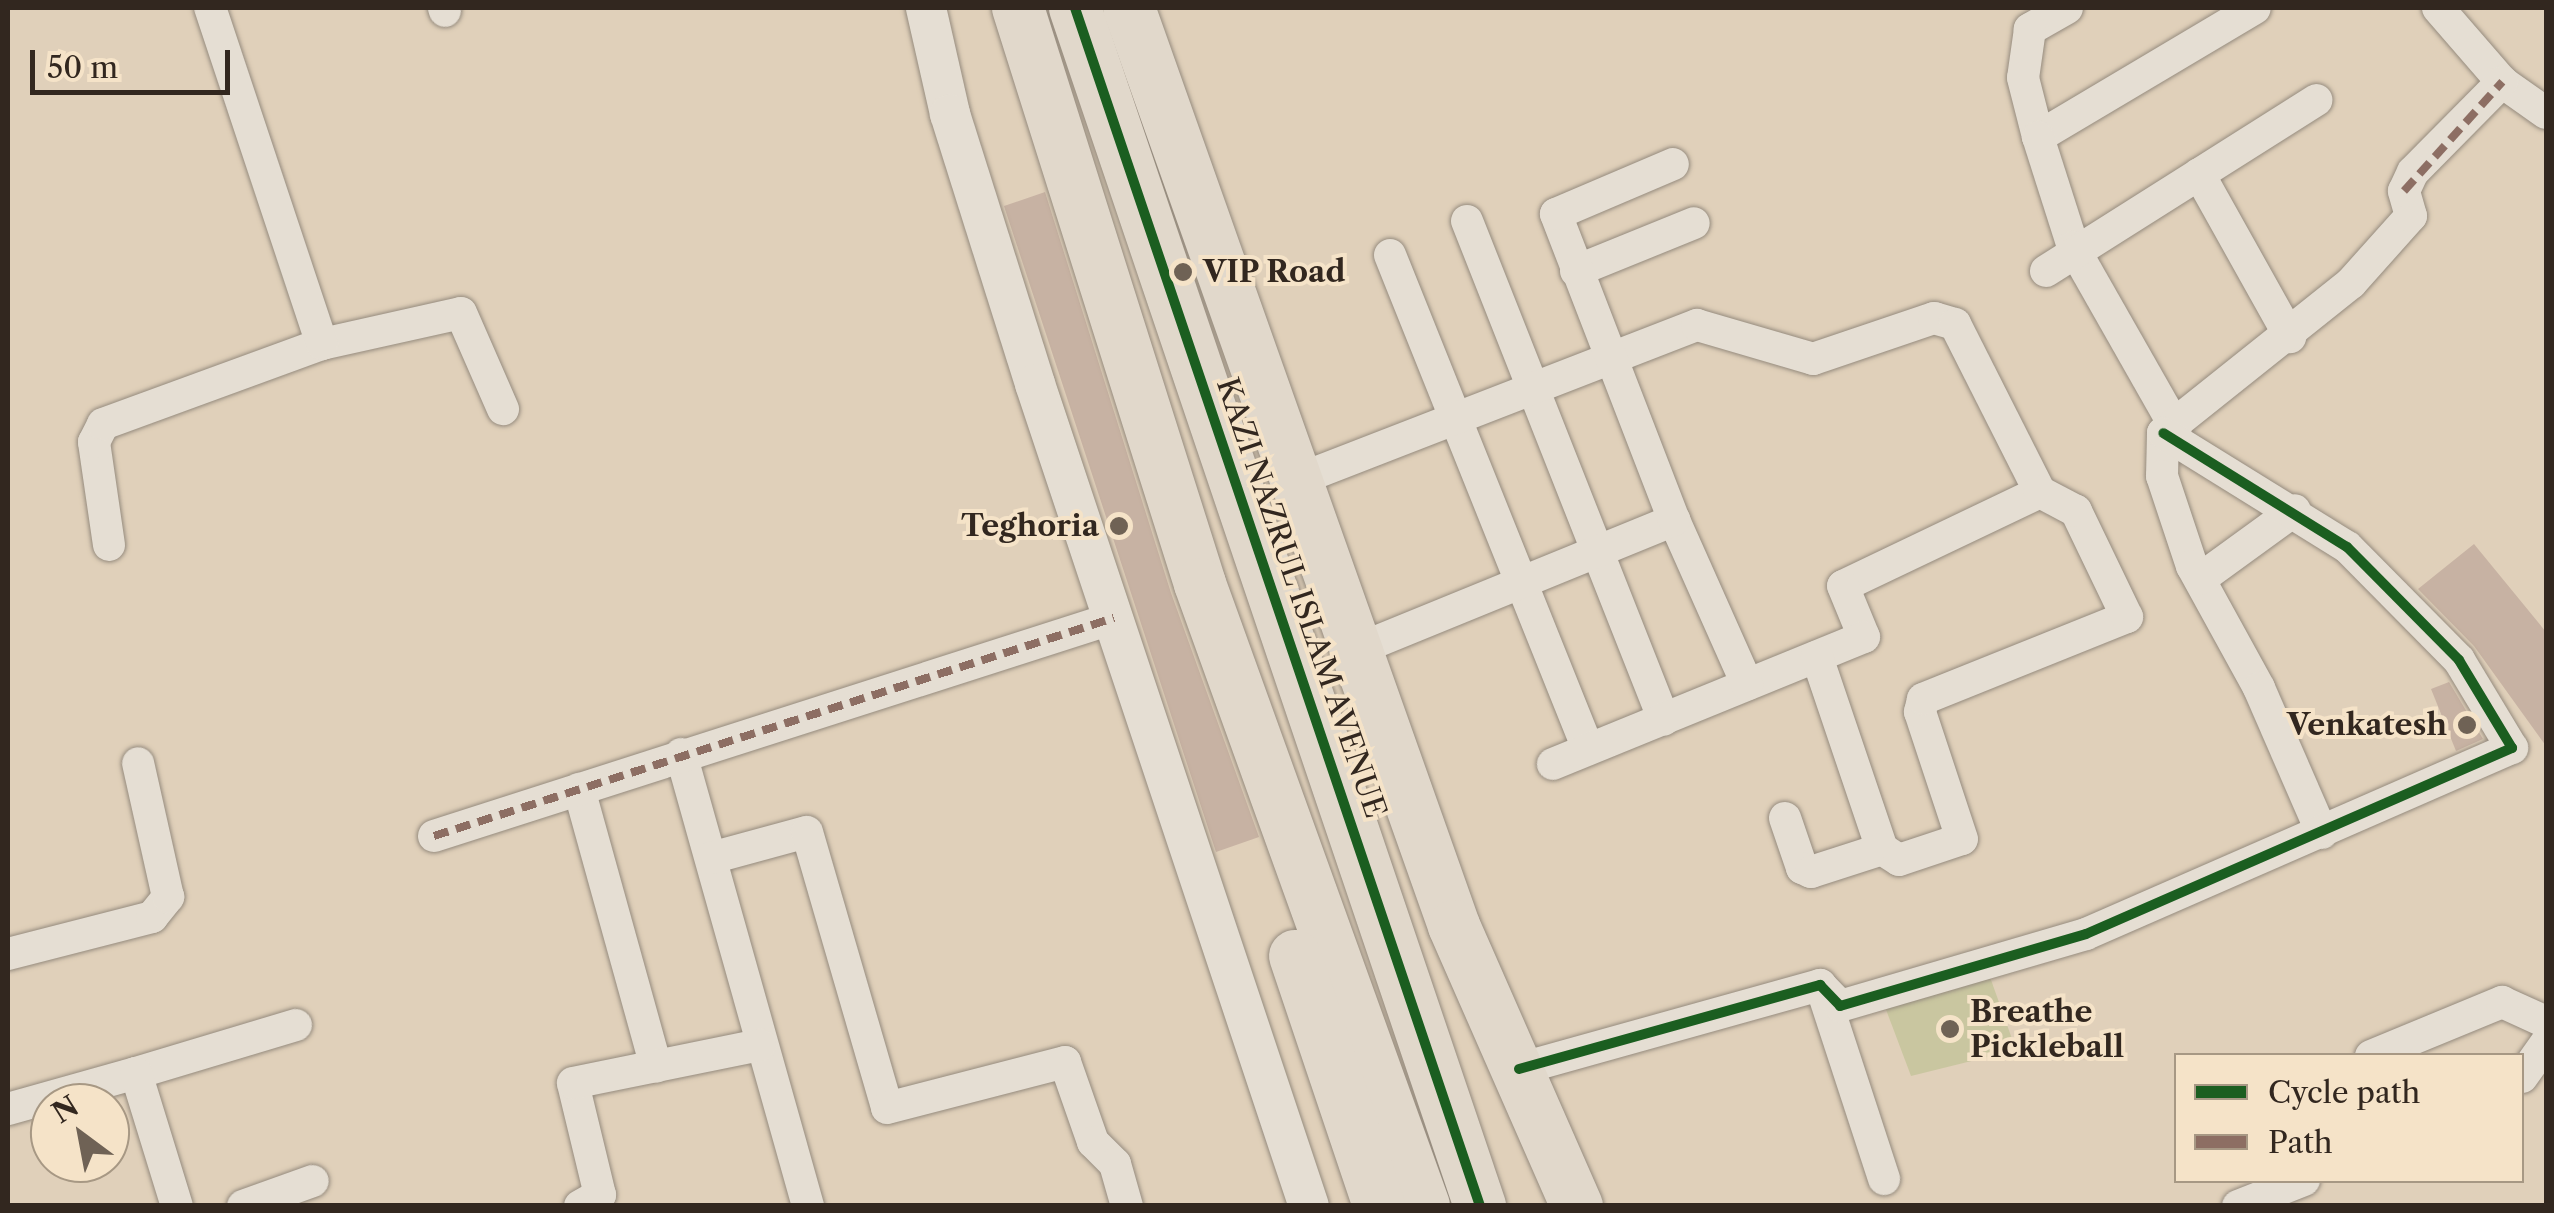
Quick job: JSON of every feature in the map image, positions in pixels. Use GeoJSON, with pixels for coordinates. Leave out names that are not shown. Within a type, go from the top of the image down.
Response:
{"type":"FeatureCollection","features":[{"type":"Feature","properties":{"kind":"main road"},"geometry":{"type":"LineString","coordinates":[[1018,8],[1200,584],[1424,1206]]}},
{"type":"Feature","properties":{"kind":"main road","name":"KAZI NAZRUL ISLAM AVENUE"},"geometry":{"type":"LineString","coordinates":[[1075,8],[1480,1206]]}},
{"type":"Feature","properties":{"kind":"main road"},"geometry":{"type":"LineString","coordinates":[[1129,8],[1454,926],[1577,1206]]}},
{"type":"Feature","properties":{"kind":"main road"},"geometry":{"type":"LineString","coordinates":[[1200,584],[1249,804],[1291,944],[1379,1206]]}},
{"type":"Feature","properties":{"kind":"main road"},"geometry":{"type":"LineString","coordinates":[[1298,666],[1454,926]]}},
{"type":"Feature","properties":{"kind":"street"},"geometry":{"type":"LineString","coordinates":[[210,8],[322,344]]}},
{"type":"Feature","properties":{"kind":"street"},"geometry":{"type":"LineString","coordinates":[[926,8],[950,114],[1309,1206]]}},
{"type":"Feature","properties":{"kind":"street"},"geometry":{"type":"LineString","coordinates":[[1820,985],[1840,1006],[1932,983],[2086,934],[2512,748],[2459,660],[2347,547],[2169,430],[2072,247],[2023,78],[2030,30],[2067,8]]}},
{"type":"Feature","properties":{"kind":"street"},"geometry":{"type":"LineString","coordinates":[[2038,137],[2255,8]]}},
{"type":"Feature","properties":{"kind":"street"},"geometry":{"type":"LineString","coordinates":[[2438,8],[2502,82],[2546,113]]}},
{"type":"Feature","properties":{"kind":"street"},"geometry":{"type":"LineString","coordinates":[[2322,833],[2259,688],[2200,580],[2162,476],[2169,430],[2290,338],[2411,216],[2404,191],[2413,172],[2502,82]]}},
{"type":"Feature","properties":{"kind":"street"},"geometry":{"type":"LineString","coordinates":[[2046,271],[2072,247],[2199,174],[2316,100]]}},
{"type":"Feature","properties":{"kind":"street"},"geometry":{"type":"LineString","coordinates":[[1674,164],[1556,210],[1576,271],[1674,520],[1747,684]]}},
{"type":"Feature","properties":{"kind":"street"},"geometry":{"type":"LineString","coordinates":[[2199,174],[2290,338]]}},
{"type":"Feature","properties":{"kind":"street"},"geometry":{"type":"LineString","coordinates":[[1466,221],[1538,391],[1664,720]]}},
{"type":"Feature","properties":{"kind":"street"},"geometry":{"type":"LineString","coordinates":[[1576,271],[1694,223]]}},
{"type":"Feature","properties":{"kind":"street"},"geometry":{"type":"LineString","coordinates":[[1390,255],[1524,578],[1588,749]]}},
{"type":"Feature","properties":{"kind":"street"},"geometry":{"type":"LineString","coordinates":[[109,546],[94,442],[103,424],[322,344],[462,313],[503,408]]}},
{"type":"Feature","properties":{"kind":"street"},"geometry":{"type":"LineString","coordinates":[[1297,480],[1538,391],[1697,325],[1813,358],[1934,318],[1955,324],[2040,492],[2076,511],[2127,617],[1923,699],[1920,712],[1962,839],[1900,860],[1882,849],[1817,657]]}},
{"type":"Feature","properties":{"kind":"street"},"geometry":{"type":"LineString","coordinates":[[1552,764],[1864,637],[1842,586],[2040,492]]}},
{"type":"Feature","properties":{"kind":"street"},"geometry":{"type":"LineString","coordinates":[[2200,580],[2295,510]]}},
{"type":"Feature","properties":{"kind":"street"},"geometry":{"type":"LineString","coordinates":[[1356,650],[1524,578],[1598,554],[1674,520]]}},
{"type":"Feature","properties":{"kind":"street"},"geometry":{"type":"LineString","coordinates":[[434,836],[1114,618]]}},
{"type":"Feature","properties":{"kind":"street"},"geometry":{"type":"LineString","coordinates":[[681,754],[808,1206]]}},
{"type":"Feature","properties":{"kind":"street"},"geometry":{"type":"LineString","coordinates":[[8,954],[152,917],[168,897],[138,763]]}},
{"type":"Feature","properties":{"kind":"street"},"geometry":{"type":"LineString","coordinates":[[579,789],[656,1066]]}},
{"type":"Feature","properties":{"kind":"street"},"geometry":{"type":"LineString","coordinates":[[1784,818],[1802,868],[1811,872],[1882,849]]}},
{"type":"Feature","properties":{"kind":"street"},"geometry":{"type":"LineString","coordinates":[[711,858],[807,832],[887,1108],[1066,1062],[1093,1142],[1114,1164],[1127,1206]]}},
{"type":"Feature","properties":{"kind":"street"},"geometry":{"type":"LineString","coordinates":[[1519,1069],[1820,985]]}},
{"type":"Feature","properties":{"kind":"street"},"geometry":{"type":"LineString","coordinates":[[1820,985],[1884,1179]]}},
{"type":"Feature","properties":{"kind":"street"},"geometry":{"type":"LineString","coordinates":[[2378,1053],[2502,1002],[2546,1022]]}},
{"type":"Feature","properties":{"kind":"street"},"geometry":{"type":"LineString","coordinates":[[8,1109],[296,1025]]}},
{"type":"Feature","properties":{"kind":"street"},"geometry":{"type":"LineString","coordinates":[[580,1206],[600,1196],[572,1084],[760,1044]]}},
{"type":"Feature","properties":{"kind":"street"},"geometry":{"type":"LineString","coordinates":[[136,1073],[178,1206]]}},
{"type":"Feature","properties":{"kind":"street"},"geometry":{"type":"LineString","coordinates":[[244,1206],[312,1182]]}},
{"type":"Feature","properties":{"kind":"street"},"geometry":{"type":"LineString","coordinates":[[2238,1206],[2296,1183]]}},
{"type":"Feature","properties":{"kind":"shaded area","name":"Breathe Pickleball"},"geometry":{"type":"Polygon","coordinates":[[[1990,977],[2016,1050],[1911,1076],[1885,1007],[1990,977]]]}},
{"type":"Feature","properties":{"kind":"building"},"geometry":{"type":"Polygon","coordinates":[[[1045,192],[1171,593],[1259,837],[1216,852],[1004,206],[1045,192]]]}},
{"type":"Feature","properties":{"kind":"building"},"geometry":{"type":"Polygon","coordinates":[[[2474,544],[2546,632],[2546,746],[2474,646],[2418,589],[2474,544]]]}},
{"type":"Feature","properties":{"kind":"building"},"geometry":{"type":"Polygon","coordinates":[[[2449,682],[2483,739],[2456,751],[2431,689],[2449,682]]]}},
{"type":"Feature","properties":{"kind":"marked path"},"geometry":{"type":"LineString","coordinates":[[2404,191],[2502,82]]}},
{"type":"Feature","properties":{"kind":"marked path"},"geometry":{"type":"LineString","coordinates":[[434,836],[1114,618]]}},
{"type":"Feature","properties":{"kind":"cycle path"},"geometry":{"type":"LineString","coordinates":[[1075,8],[1480,1206]]}},
{"type":"Feature","properties":{"kind":"cycle path"},"geometry":{"type":"LineString","coordinates":[[1519,1069],[1820,985],[1840,1006],[2086,934],[2512,748],[2459,660],[2347,547],[2163,433]]}},
{"type":"Feature","properties":{"kind":"place","name":"VIP Road"},"geometry":{"type":"Point","coordinates":[1183,272]}},
{"type":"Feature","properties":{"kind":"place","name":"Teghoria"},"geometry":{"type":"Point","coordinates":[1119,526]}},
{"type":"Feature","properties":{"kind":"place","name":"Venkatesh"},"geometry":{"type":"Point","coordinates":[2467,725]}},
{"type":"Feature","properties":{"kind":"place","name":"Breathe Pickleball"},"geometry":{"type":"Point","coordinates":[1950,1029]}}]}
